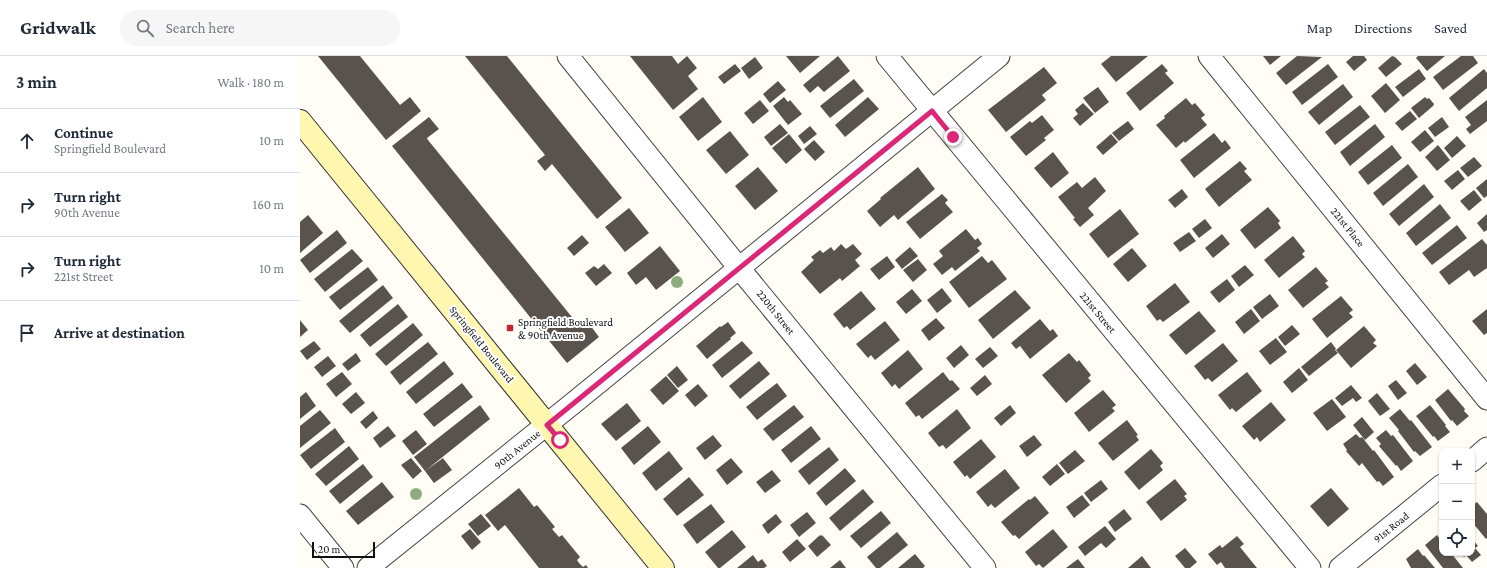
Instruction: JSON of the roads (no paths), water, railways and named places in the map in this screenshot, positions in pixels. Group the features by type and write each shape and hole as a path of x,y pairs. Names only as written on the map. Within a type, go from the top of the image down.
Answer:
{"main road":[{"name":"Springfield Boulevard","path":"300,121 663,568"}],"street":[{"name":"220th Street","path":"568,56 739,268 985,568"},
{"name":"221st Street","path":"887,56 1310,568"},
{"name":"90th Avenue","path":"368,568 547,425 999,56"},
{"name":"221st Place","path":"1209,56 1487,399"},
{"path":"1475,458 1487,448"},
{"name":"91st Road","path":"1340,568 1439,487"},
{"path":"300,515 343,568"}],"place":[{"name":"Springfield Boulevard & 90th Avenue","path":"510,328"}]}
